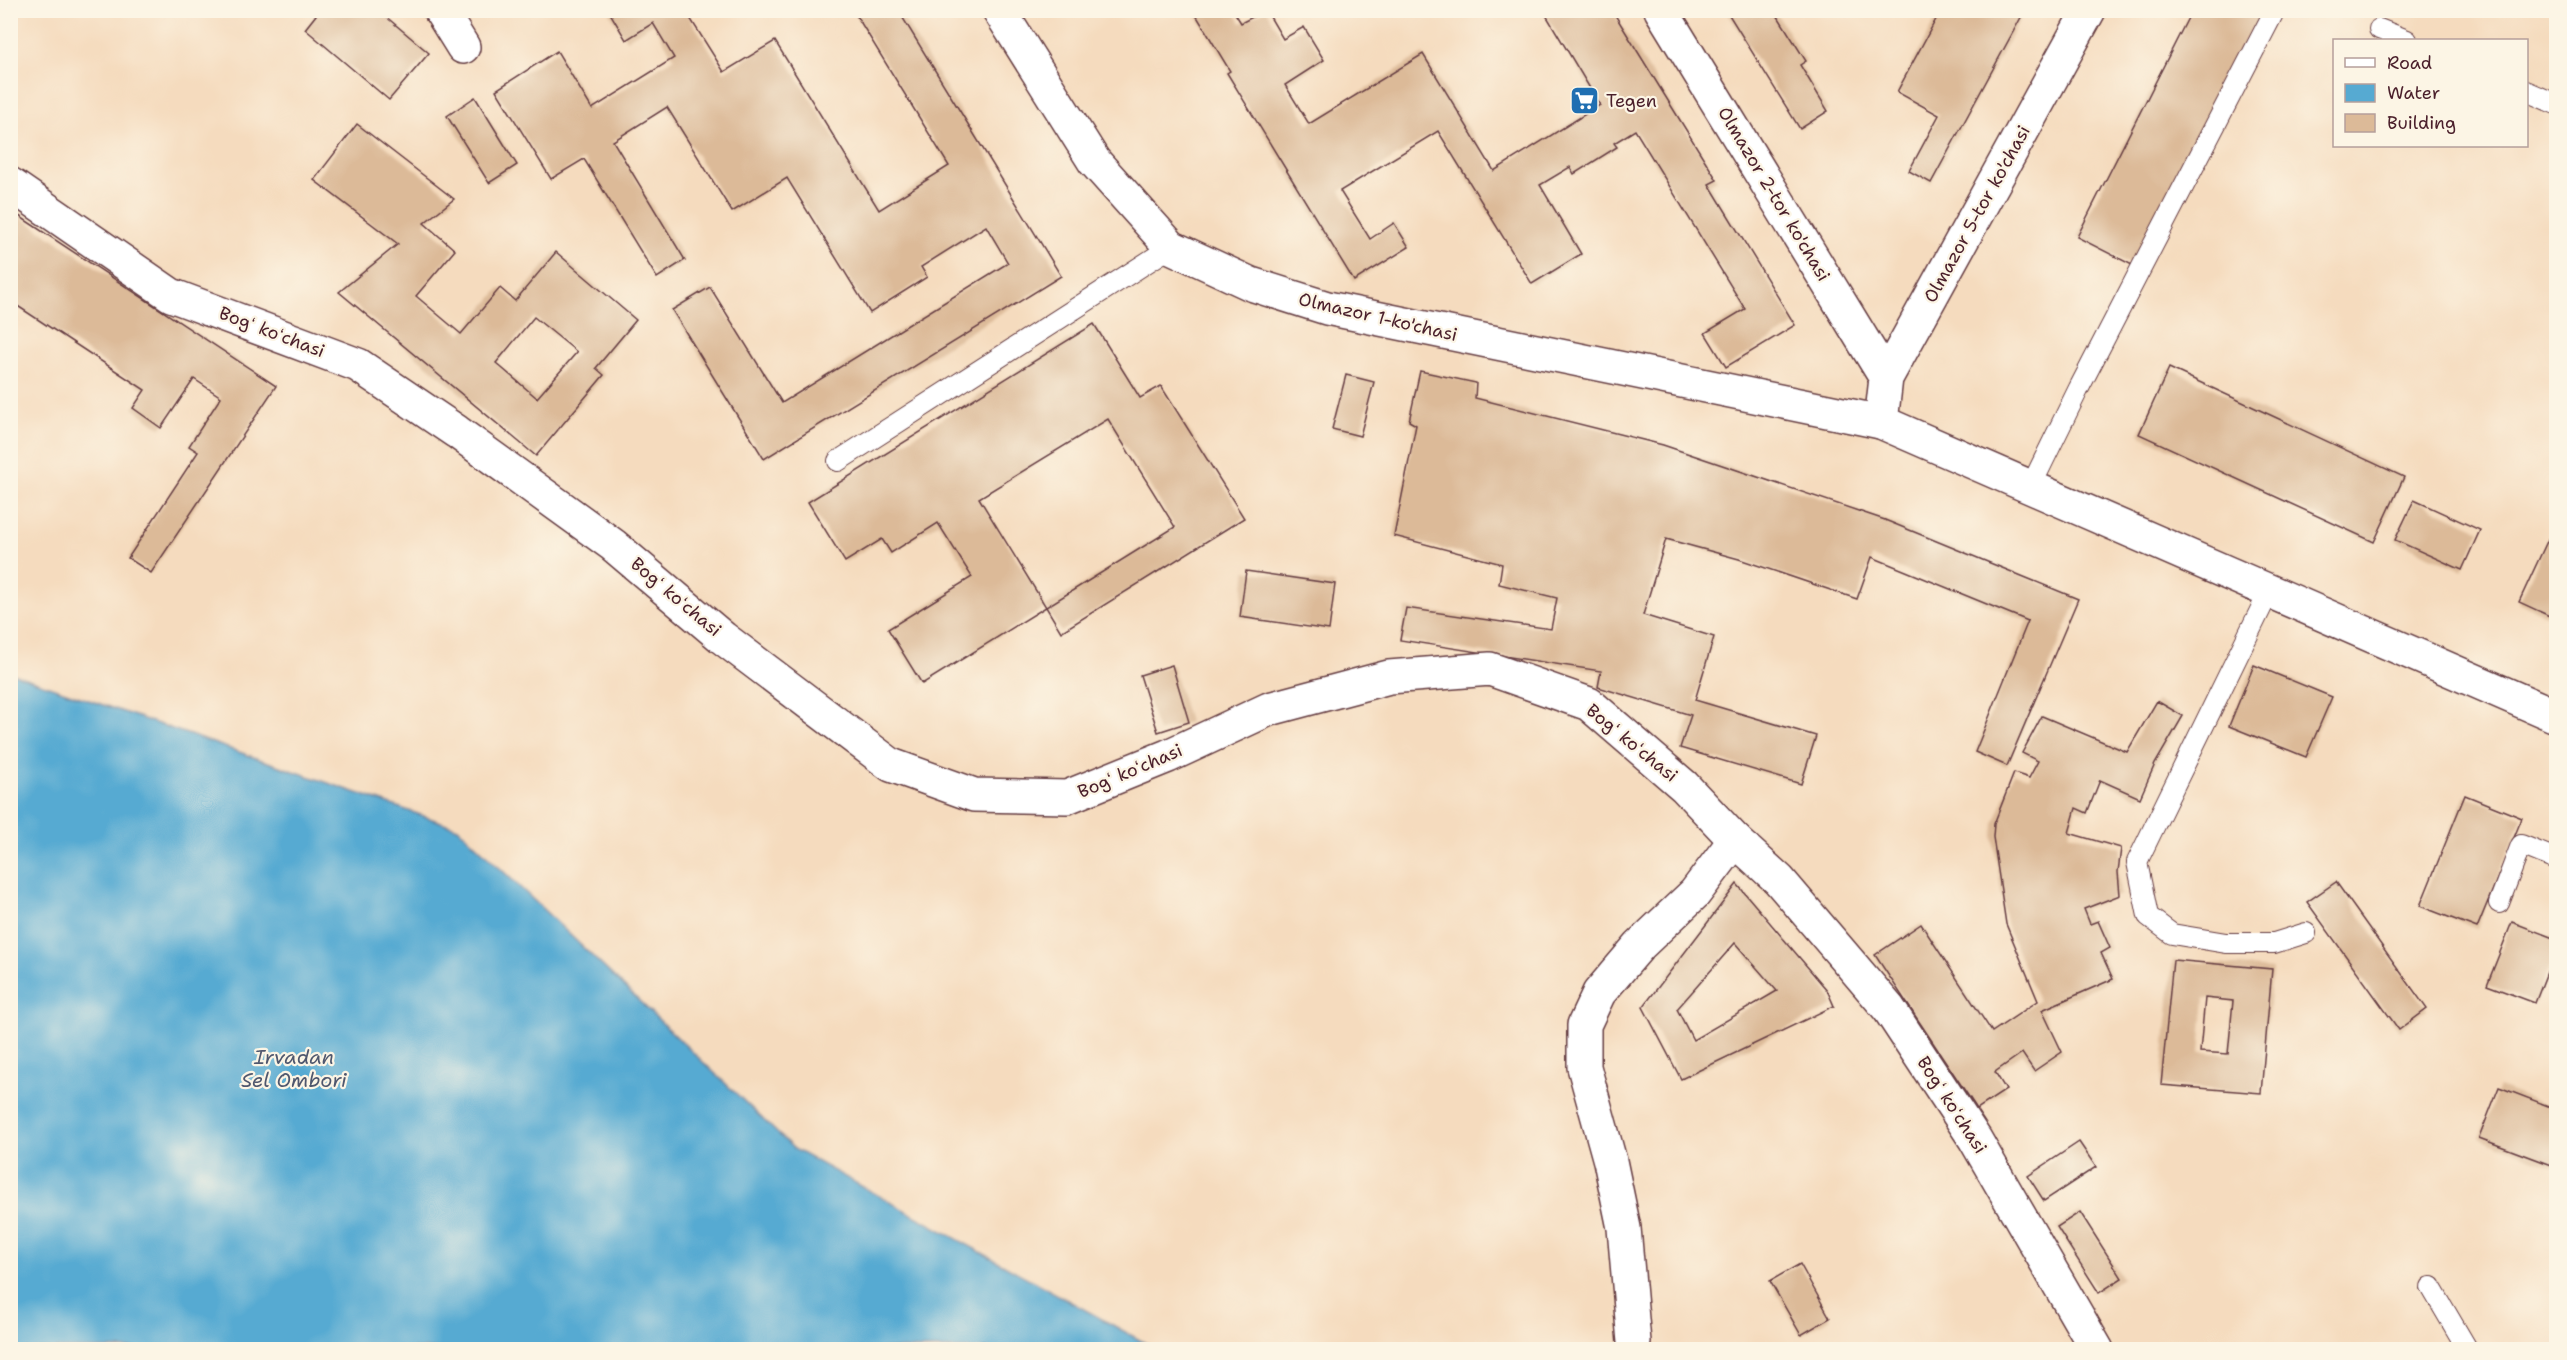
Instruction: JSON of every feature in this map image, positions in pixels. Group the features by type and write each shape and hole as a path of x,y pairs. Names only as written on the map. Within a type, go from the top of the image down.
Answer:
{"street":[{"path":"441,10 463,47"},
{"name":"Olmazor 1-ko'chasi","path":"999,10 1094,161 1171,247 1251,284 1327,308 1881,422 2556,716"},
{"name":"Olmazor 2-tor ko'chasi","path":"1661,10 1886,378"},
{"name":"Olmazor 5-tor ko'chasi","path":"1881,422 1886,378 2089,10"},
{"name":"Bogʻ koʻchasi","path":"10,184 171,295 358,365 458,432 613,545 723,638 891,765 974,795 1067,797 1168,756 1269,709 1389,677 1490,669 1589,704 1684,786 1735,840 1779,880 1889,1009 1975,1139 2097,1350"},
{"path":"1634,1342 1624,1228 1610,1161 1584,1067 1584,1025 1599,993 1647,938 1695,893 1735,840"}],"lane":[{"path":"2031,486 2079,388 2275,10"},
{"path":"2379,28 2406,39"},
{"path":"2528,92 2556,104"},
{"path":"838,461 1171,247"},
{"path":"2269,592 2137,862 2148,916 2172,934 2226,943 2274,943 2306,933"},
{"path":"2499,903 2521,845 2556,859"},
{"path":"2431,1287 2468,1350"}],"water":[{"name":"Irvadan Sel Ombori","path":"11,673 458,828 794,1149 1156,1349 11,1349"}],"building":[{"path":"310,10 378,10 429,53 389,100 305,29 316,15"},
{"path":"614,10 685,10 724,72 775,41 879,210 949,166 853,10 898,10 1061,276 764,459 672,310 710,287 782,403 1008,263 986,226 921,267 927,277 870,313 787,178 732,212 667,107 613,141 685,260 657,278 584,159 551,179 496,90 557,51 592,109 674,58 653,23 626,40 610,13"},
{"path":"1193,10 1233,10 1241,23 1266,10 1283,39 1304,27 1324,60 1285,85 1309,124 1423,54 1494,171 1600,105 1543,10 1612,10 1717,180 1709,184 1795,325 1726,367 1705,333 1745,309 1635,130 1614,143 1617,147 1574,174 1570,167 1540,185 1581,254 1532,284 1438,131 1340,191 1370,239 1394,223 1409,247 1354,281 1227,73 1230,71"},
{"path":"1726,10 1774,10 1806,61 1800,65 1828,111 1800,129"},
{"path":"1941,10 2025,10 1931,183 1909,171 1939,115 1897,92"},
{"path":"2192,10 2264,10 2134,266 2077,237"},
{"path":"475,97 517,165 489,183 447,116"},
{"path":"357,124 454,199 424,223 455,250 416,296 461,334 500,288 515,301 556,252 636,320 596,368 604,375 536,456 339,292 398,244 314,180","holes":["534,317 577,352 537,398 496,363"]},
{"path":"10,210 276,386 151,573 128,558 198,452 189,446 221,397 194,379 161,428 133,408 145,390 10,301"},
{"path":"1094,324 1140,398 1161,386 1244,518 1061,632 1046,607 922,684 888,629 972,577 938,523 891,553 882,539 845,562 808,502","holes":["1108,419 1175,527 1046,607 979,498"]},
{"path":"2169,368 2404,477 2374,542 2139,434"},
{"path":"1420,371 1476,383 1475,398 1663,445 1885,520 2078,599 2007,766 1975,752 2028,621 1872,557 1857,599 1739,559 1666,539 1643,615 1714,637 1695,700 1816,736 1801,784 1680,748 1691,715 1598,687 1601,671 1400,640 1406,608 1551,629 1557,598 1499,584 1502,564 1394,536 1416,425 1409,421"},
{"path":"1346,375 1374,382 1360,436 1332,429"},
{"path":"2414,500 2480,530 2462,570 2395,540"},
{"path":"2550,535 2556,538 2556,619 2519,602"},
{"path":"1246,571 1335,584 1329,630 1240,617"},
{"path":"1172,665 1189,722 1158,732 1140,675"},
{"path":"2254,665 2332,697 2306,757 2229,726"},
{"path":"2157,701 2183,716 2155,764 2140,798 2100,780 2087,813 2076,808 2069,833 2121,848 2118,872 2120,895 2084,909 2090,924 2098,921 2110,948 2101,953 2113,979 2042,1010 2062,1052 2034,1071 2022,1053 1995,1072 2006,1090 1977,1109 1875,955 1921,924 1992,1032 2038,1001 2006,924 1993,837 1994,824 2014,773 2029,778 2038,761 2022,753 2042,716 2127,752"},
{"path":"2465,795 2522,818 2477,928 2420,906"},
{"path":"2336,882 2427,1009 2399,1030 2307,902"},
{"path":"1737,884 1827,990 1834,1006 1681,1079 1643,1007","holes":["1735,943 1777,991 1693,1040 1677,1009"]},
{"path":"2512,922 2556,939 2556,949 2535,1003 2487,985"},
{"path":"2173,960 2272,969 2261,1093 2161,1085","holes":["2205,998 2233,1001 2228,1054 2200,1052"]},
{"path":"2499,1087 2556,1109 2556,1167 2479,1138"},
{"path":"2079,1142 2096,1167 2044,1201 2028,1176"},
{"path":"2080,1212 2122,1278 2099,1293 2057,1227"},
{"path":"1800,1264 1830,1318 1801,1335 1770,1281"}],"place":[{"name":"Tegen","path":"1585,101"}]}
